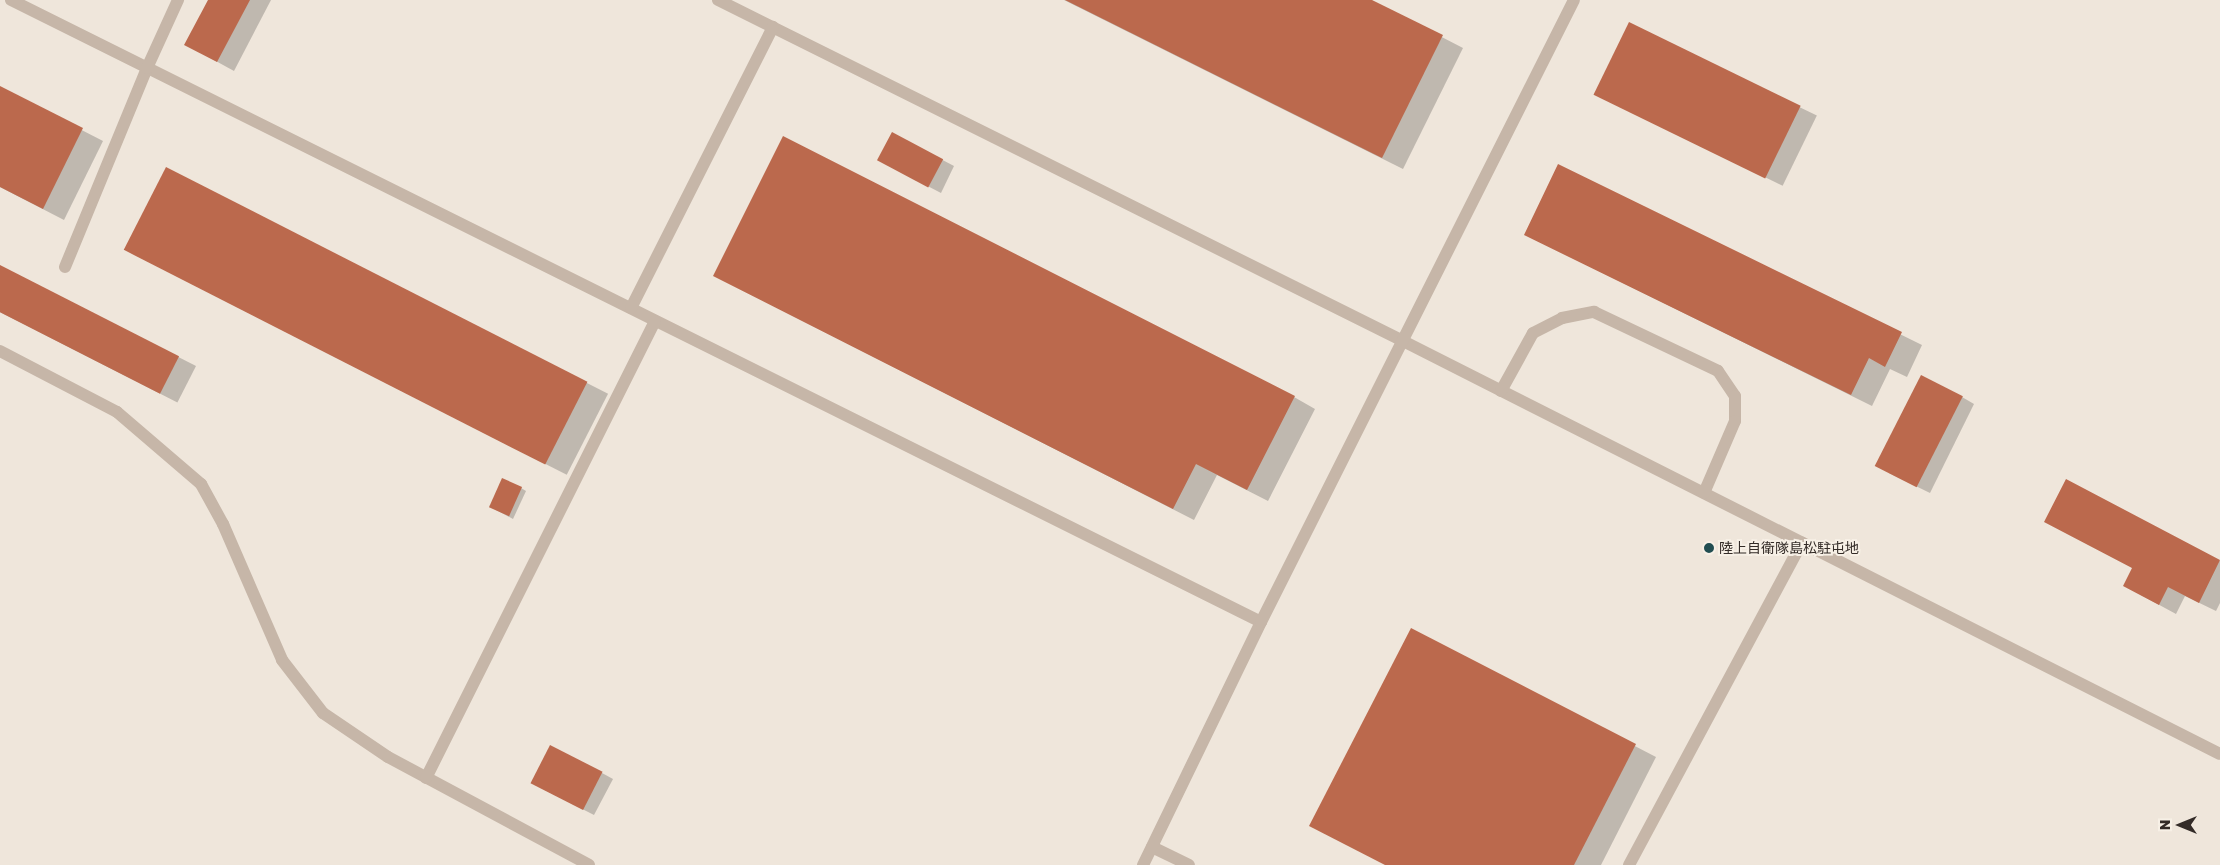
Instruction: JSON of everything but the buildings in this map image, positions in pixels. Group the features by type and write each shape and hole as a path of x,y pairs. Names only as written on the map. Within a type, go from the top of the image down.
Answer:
{"lane":[{"path":"11,0 1261,622"},
{"path":"65,267 147,68 178,0"},
{"path":"718,0 1403,341 2220,754"},
{"path":"1143,865 1261,622 1574,0"},
{"path":"631,308 773,27"},
{"path":"1501,391 1533,333 1562,318 1594,312 1718,371 1735,396 1735,420 1704,493"},
{"path":"426,778 655,321"},
{"path":"0,351 117,412 201,484 223,524 282,660 324,713 388,757 588,865"},
{"path":"1629,865 1802,543"},
{"path":"1152,847 1189,865"}],"place":[{"name":"陸上自衛隊島松駐屯地","path":"1709,548"}]}
